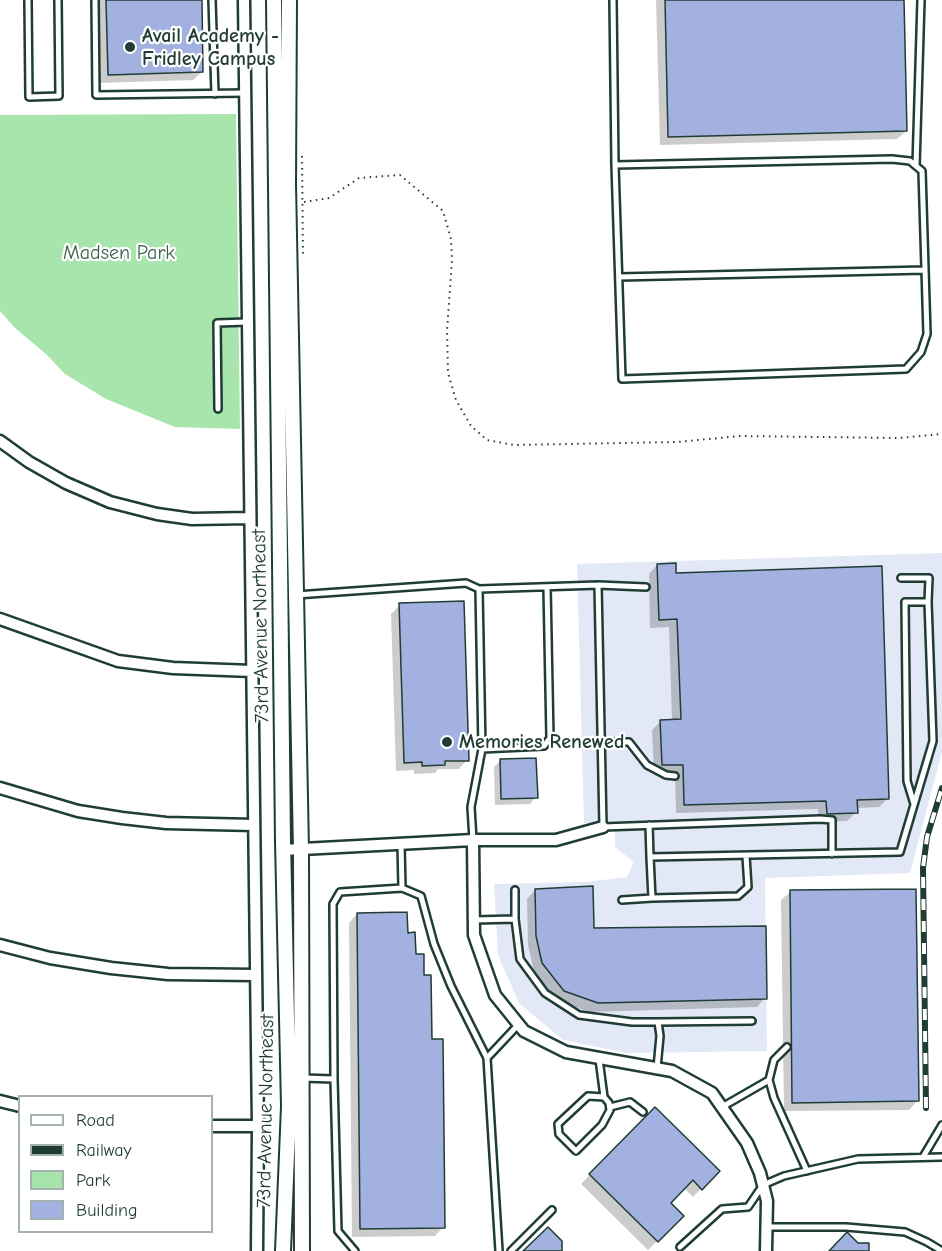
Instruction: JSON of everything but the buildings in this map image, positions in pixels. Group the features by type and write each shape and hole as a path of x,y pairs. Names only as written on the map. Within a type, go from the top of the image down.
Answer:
{"street":[{"name":"73rd Avenue Northeast","path":"244,0 258,1126 257,1251"},
{"name":"73rd Avenue Northeast","path":"274,0 283,850 302,1251"},
{"name":"73rd Avenue Northeast","path":"283,1251 290,1106 295,1078 301,850 288,203 289,0"},
{"path":"0,441 28,462 66,483 110,502 158,514 192,519 250,518"},
{"path":"0,619 118,661 173,668 252,671"},
{"path":"0,788 78,811 122,818 166,823 254,825"},
{"path":"283,850 473,840 556,840 603,827"},
{"path":"473,840 474,935 495,995 524,1031 566,1052 672,1071 712,1093 747,1143 760,1173 767,1201 766,1251"},
{"path":"0,945 50,958 111,968 168,974 255,975"},
{"path":"0,1101 18,1106"},
{"path":"213,1126 258,1126"}],"lane":[{"path":"28,0 30,97 59,96 58,0"},
{"path":"95,0 96,95 245,93"},
{"path":"212,0 215,94"},
{"path":"613,0 615,165 622,379 906,369 921,352 927,334 922,171 910,161 892,159 615,165"},
{"path":"916,166 921,0"},
{"path":"619,277 925,270"},
{"path":"218,409 217,323 247,322"},
{"path":"650,857 900,852 933,741 928,578 901,578"},
{"path":"296,595 466,583 479,589 597,585 646,587"},
{"path":"597,585 603,827 832,820 832,854"},
{"path":"482,749 543,746 550,738 547,587"},
{"path":"473,840 471,807 482,749 479,589"},
{"path":"914,804 907,782 905,602 928,602"},
{"path":"600,742 629,742 647,765 666,775 675,776"},
{"path":"649,825 652,898"},
{"path":"401,843 402,888"},
{"path":"622,900 738,896 748,887 746,856"},
{"path":"355,1251 338,1231 333,904 340,892 402,888 421,896 434,944 451,986 487,1058 499,1251"},
{"path":"515,890 515,919 520,959 545,993 579,1015 632,1022 752,1021"},
{"path":"474,920 515,919"},
{"path":"657,1069 660,1036 658,1022"},
{"path":"487,1058 519,1024"},
{"path":"787,1047 774,1060 769,1080 774,1098 807,1171"},
{"path":"599,1059 604,1097 610,1110 602,1125 576,1151 559,1134 558,1124 588,1096 604,1097"},
{"path":"295,1078 334,1078"},
{"path":"722,1107 769,1080"},
{"path":"610,1107 630,1102 643,1112"},
{"path":"923,1157 942,1125"},
{"path":"680,1246 722,1209 748,1207 763,1185 784,1176 858,1159 942,1156"},
{"path":"511,1251 552,1210"},
{"path":"766,1227 846,1227 904,1232 942,1251"}],"path":[{"path":"288,203 329,198 359,178 400,175 428,196 443,211 451,239 452,260 447,331 448,373 456,399 471,426 487,440 514,445 677,442 740,436 900,438 942,434"}],"shaded area":[{"path":"942,553 942,752 910,873 765,878 767,1051 627,1053 563,1040 519,1003 498,955 494,884 586,882 627,877 634,862 615,847 615,823 584,823 577,564"}],"green space":[{"name":"Madsen Park","path":"236,114 240,429 175,427 106,399 65,374 0,311 0,115"}],"railway":[{"path":"926,1108 923,868 927,837 942,788"}],"place":[{"name":"Avail Academy - Fridley Campus","path":"130,47"},
{"name":"Memories Renewed","path":"447,742"}]}
